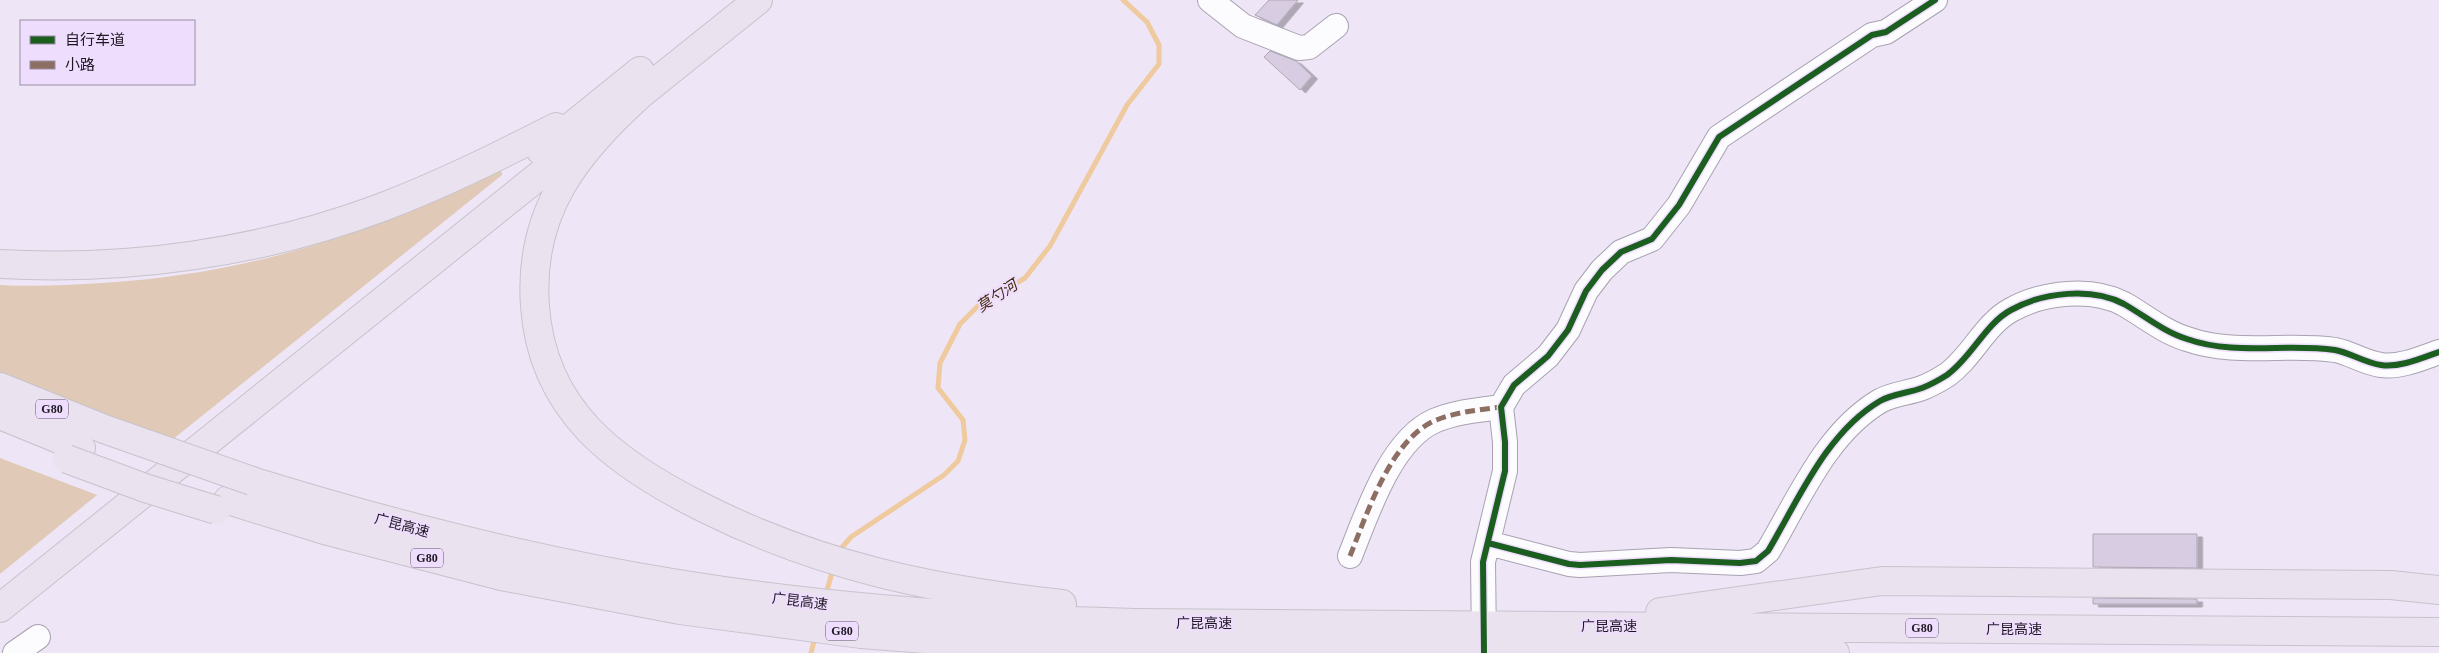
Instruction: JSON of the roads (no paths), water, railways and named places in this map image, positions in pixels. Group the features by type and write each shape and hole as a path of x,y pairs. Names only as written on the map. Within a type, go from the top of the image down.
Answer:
{"highway":[{"path":"0,608 636,86 729,0"},
{"path":"0,585 636,86 758,0"},
{"path":"0,264 76,265 179,257 255,244 330,225 426,189 512,149 636,86"},
{"path":"636,86 578,159 553,199 538,245 535,268 536,316 547,363 569,405 583,425 618,458 646,476 703,507 770,538 864,570 961,591 1055,624"},
{"name":"广昆高速","path":"0,387 104,429 252,481 418,529 506,550 632,589"},
{"name":"G80","path":"0,415 74,454"},
{"path":"0,432 74,454"},
{"name":"广昆高速","path":"74,454 145,488 324,530 501,576 632,589 756,596 864,608 1055,624 1836,653"},
{"path":"1569,643 1882,581 2391,585 2439,590"},
{"name":"广昆高速","path":"1055,624 1406,624 1569,643 2439,632"}],"street":[{"path":"1210,0 1243,26 1299,48 1309,47 1336,26"},
{"path":"1484,653 1482,575 1505,471 1505,442 1501,407 1514,385 1548,356 1568,330 1586,291 1602,270 1621,252 1652,238 1679,205 1719,137 1872,35 1886,32 1935,0"},
{"path":"1488,543 1569,564 1580,565 1671,560 1740,563 1756,561 1768,551 1824,456 1862,413 1882,400 1924,388 1947,374 1970,354 1995,322 2012,310 2044,298 2070,294 2099,296 2122,303 2157,325 2188,340 2246,350 2336,350 2382,365 2415,360 2439,352"},
{"path":"1350,556 1385,474 1409,439 1432,422 1454,414 1501,407"},
{"path":"15,653 38,637"}],"waterway":[{"name":"莫勺河","path":"837,553 851,537 944,475 958,461 965,440 963,420 938,388 940,363 960,324 978,306 1025,278 1050,246 1127,105 1159,64 1159,45 1147,22 1123,0"},
{"name":"莫勺河","path":"826,594 833,569"},
{"name":"莫勺河","path":"811,653 815,637"}]}
